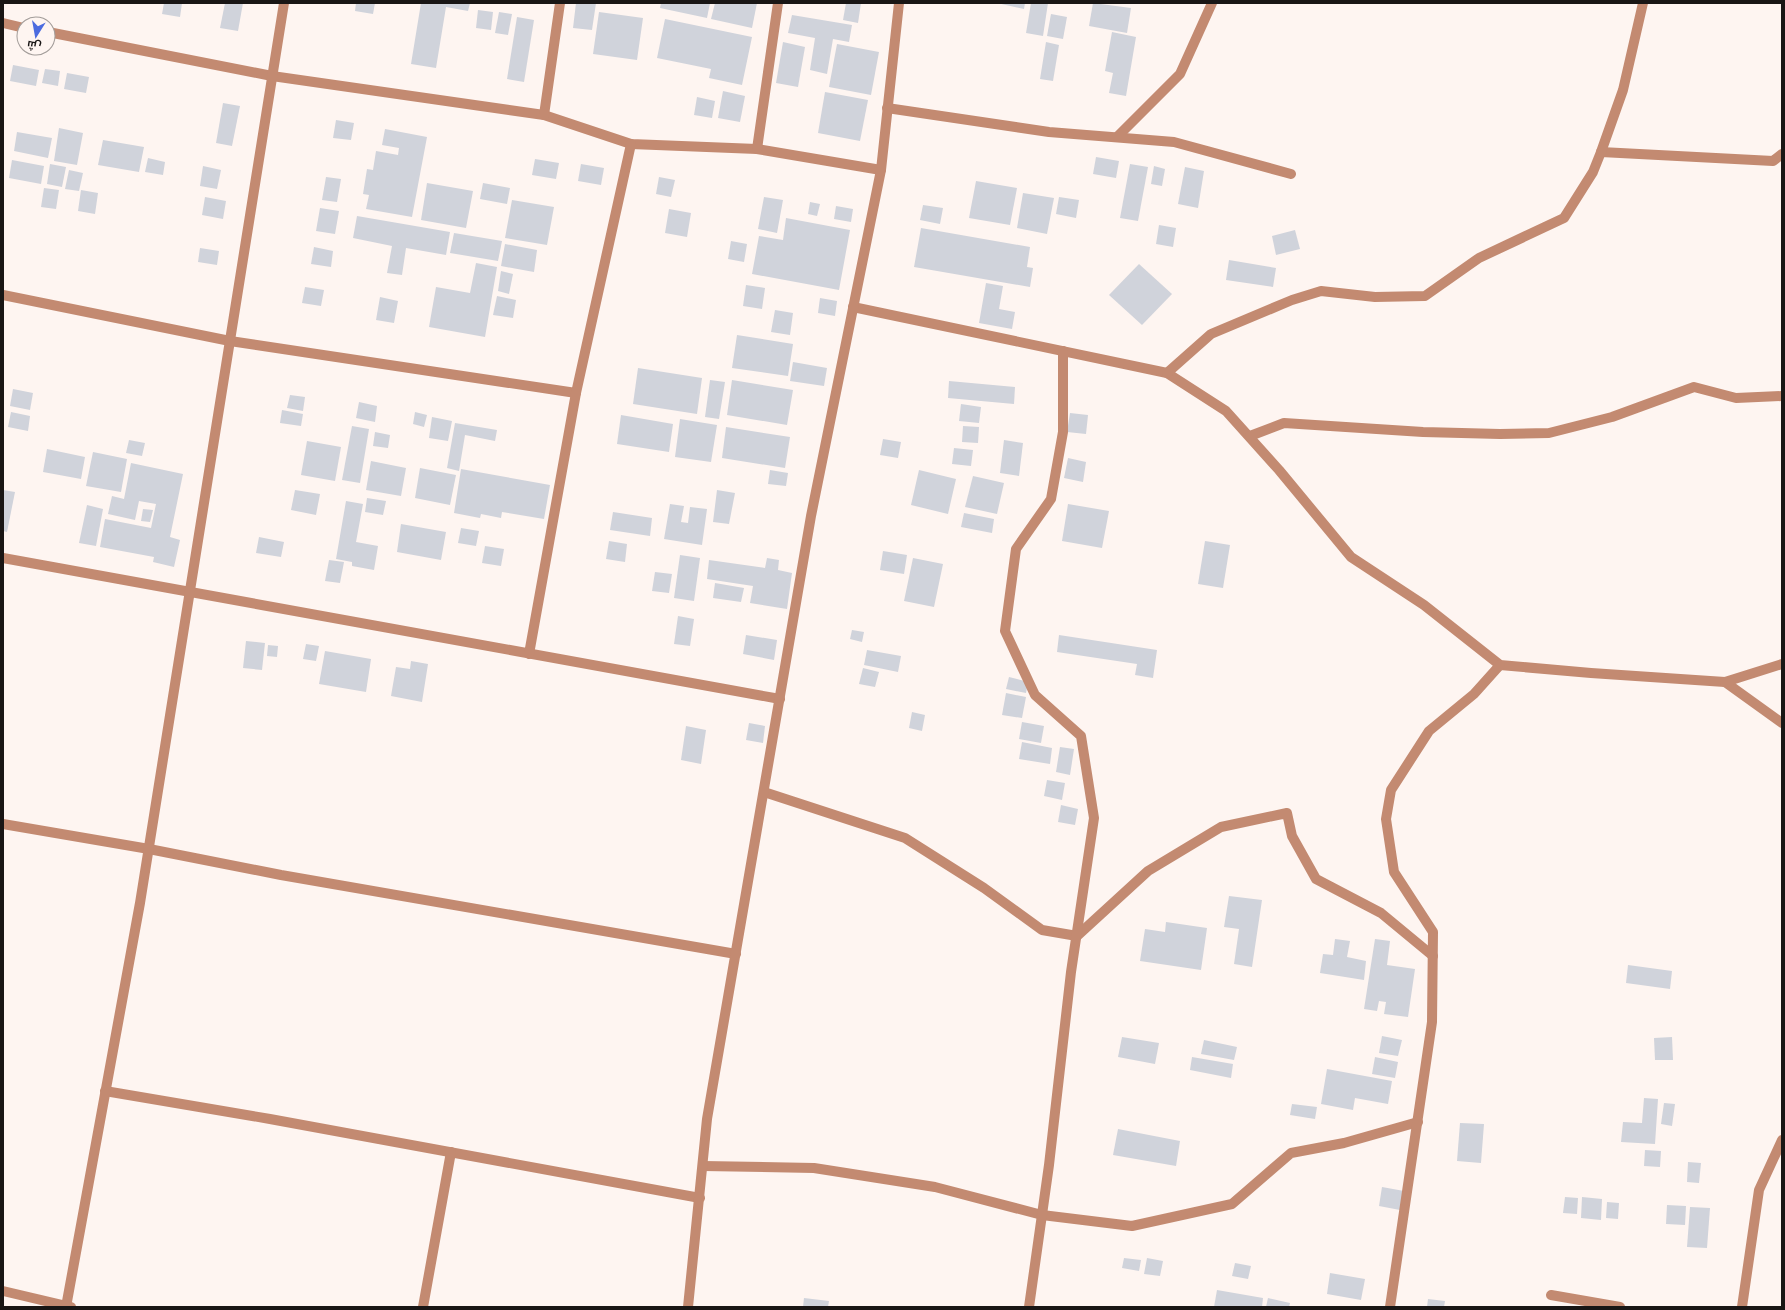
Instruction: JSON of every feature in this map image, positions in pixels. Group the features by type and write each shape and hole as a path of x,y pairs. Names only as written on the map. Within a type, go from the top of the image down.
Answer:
{"street":[{"path":"3,1291 68,1307 105,1091 149,850 284,3"},
{"path":"544,115 560,3"},
{"path":"757,149 778,3"},
{"path":"688,1307 707,1119 811,516 881,170 899,3"},
{"path":"1117,137 1180,74 1212,3"},
{"path":"1167,373 1211,334 1292,300 1321,291 1375,297 1425,296 1479,258 1564,218 1593,172 1601,152 1623,90 1643,3"},
{"path":"3,23 16,26"},
{"path":"56,34 272,76 544,115 631,144 757,149 881,170"},
{"path":"888,108 1048,132 1174,142 1291,174"},
{"path":"529,654 576,393 631,144"},
{"path":"1601,152 1773,161 1782,154"},
{"path":"3,295 230,342 576,393"},
{"path":"853,307 1167,373 1226,411 1250,436 1351,557 1424,605 1500,665 1725,682 1782,664"},
{"path":"1030,1307 1076,936 1094,818 1081,736 1035,695 1005,632 1016,549 1051,499 1063,432 1063,351"},
{"path":"1250,436 1284,424 1423,432 1500,434 1549,433 1612,417 1694,387 1736,398 1782,396"},
{"path":"3,558 780,699"},
{"path":"1390,1307 1432,1022 1433,932 1394,872 1386,818 1391,790 1429,731 1474,694 1500,665"},
{"path":"1725,682 1782,723"},
{"path":"764,792 905,838 984,888 1042,930 1076,936"},
{"path":"1076,936 1148,871 1221,827 1287,813 1292,836 1316,879 1380,913 1433,956"},
{"path":"3,824 281,875 736,954"},
{"path":"105,1091 451,1152 700,1198"},
{"path":"703,1166 814,1168 935,1187 1042,1215 1132,1226 1232,1204 1291,1153 1344,1143 1418,1122"},
{"path":"1742,1307 1759,1190 1782,1140"},
{"path":"423,1307 451,1152"},
{"path":"1551,1295 1620,1307"}],"building":[{"path":"164,3 182,3 180,17 162,14"},
{"path":"225,3 243,3 238,31 220,28"},
{"path":"356,3 375,3 373,14 355,11"},
{"path":"421,3 470,3 468,11 446,7 436,68 411,64"},
{"path":"576,3 596,3 592,30 573,28"},
{"path":"661,3 710,3 707,18 660,8"},
{"path":"715,3 757,3 752,28 711,19"},
{"path":"846,3 861,3 858,23 843,20"},
{"path":"997,3 1025,3 1024,9"},
{"path":"1031,3 1048,3 1043,36 1026,33"},
{"path":"1093,3 1131,8 1127,33 1089,26"},
{"path":"478,10 493,12 491,30 476,28"},
{"path":"499,12 512,14 508,35 495,33"},
{"path":"599,12 643,18 637,60 593,54"},
{"path":"1051,14 1067,17 1063,39 1047,36"},
{"path":"792,15 852,25 849,42 833,39 827,74 810,70 815,38 788,33"},
{"path":"517,17 534,20 524,82 507,79"},
{"path":"665,19 752,37 742,85 709,78 711,69 657,58"},
{"path":"1112,32 1136,37 1126,96 1109,93 1113,73 1105,71"},
{"path":"783,42 805,47 798,87 776,83"},
{"path":"1046,42 1059,45 1053,81 1040,79"},
{"path":"837,44 879,52 871,95 829,87"},
{"path":"13,65 39,70 36,86 10,81"},
{"path":"45,69 60,71 58,86 42,83"},
{"path":"67,73 89,77 86,93 64,89"},
{"path":"723,91 745,96 740,122 718,118"},
{"path":"825,92 868,100 860,141 818,133"},
{"path":"697,97 715,101 712,118 694,115"},
{"path":"223,103 240,106 232,146 216,143"},
{"path":"336,120 354,123 351,140 333,138"},
{"path":"59,128 83,133 77,165 54,161"},
{"path":"385,129 427,137 412,217 366,209 369,195 363,194 367,169 373,170 376,151 398,155 399,148 382,145"},
{"path":"17,132 52,138 48,158 14,151"},
{"path":"103,140 144,147 139,172 98,165"},
{"path":"1096,157 1119,161 1116,178 1093,174"},
{"path":"148,158 165,162 163,175 145,172"},
{"path":"535,159 559,163 556,179 532,175"},
{"path":"12,160 44,166 41,184 9,178"},
{"path":"50,164 66,167 62,187 47,184"},
{"path":"581,164 604,168 601,185 578,181"},
{"path":"1130,164 1148,167 1138,221 1120,218"},
{"path":"203,166 221,170 217,189 200,186"},
{"path":"1154,166 1165,169 1162,186 1151,184"},
{"path":"1185,167 1204,171 1198,208 1178,204"},
{"path":"69,170 83,173 79,191 65,189"},
{"path":"326,177 341,179 337,202 322,200"},
{"path":"659,177 675,180 671,197 656,194"},
{"path":"976,181 1017,188 1010,225 969,218"},
{"path":"427,183 473,191 466,228 421,220"},
{"path":"483,183 510,188 507,204 480,199"},
{"path":"44,188 59,190 56,209 41,207"},
{"path":"81,190 98,193 95,214 78,211"},
{"path":"1023,193 1054,198 1047,234 1017,228"},
{"path":"205,197 226,201 223,219 202,215"},
{"path":"764,197 783,200 777,233 758,229"},
{"path":"1059,197 1079,200 1076,218 1056,214"},
{"path":"512,200 554,207 547,245 505,238"},
{"path":"810,202 820,204 817,216 808,214"},
{"path":"923,205 943,208 940,224 920,220"},
{"path":"836,206 853,209 851,222 834,219"},
{"path":"320,208 339,211 335,234 316,231"},
{"path":"669,209 691,213 687,237 665,233"},
{"path":"357,216 450,232 446,255 406,248 402,275 387,273 392,246 353,238"},
{"path":"786,218 850,230 839,290 752,274 759,236 783,240"},
{"path":"1159,225 1176,228 1173,247 1156,244"},
{"path":"921,228 1030,247 1027,267 1033,268 1030,287 914,267"},
{"path":"1295,230 1300,249 1276,255 1272,236"},
{"path":"454,233 502,241 498,261 450,253"},
{"path":"731,241 747,244 744,262 728,259"},
{"path":"505,244 537,250 534,272 501,266"},
{"path":"314,247 333,251 331,267 311,264"},
{"path":"200,248 219,251 217,265 198,262"},
{"path":"1229,260 1276,268 1273,287 1226,280"},
{"path":"476,263 497,267 485,337 429,327 436,287 470,293"},
{"path":"1139,264 1172,294 1142,325 1109,295"},
{"path":"501,271 513,274 509,294 498,291"},
{"path":"986,283 1003,286 999,309 1015,312 1012,329 979,323"},
{"path":"746,285 765,288 762,309 743,306"},
{"path":"305,287 324,290 321,306 302,303"},
{"path":"497,296 516,300 513,318 493,315"},
{"path":"380,297 398,301 394,323 376,320"},
{"path":"820,298 837,301 835,316 818,313"},
{"path":"775,310 793,313 790,335 771,332"},
{"path":"737,335 793,344 788,376 732,368"},
{"path":"793,362 827,368 824,386 790,381"},
{"path":"638,368 702,378 697,414 633,404"},
{"path":"710,380 725,382 719,419 705,417"},
{"path":"732,380 793,390 787,425 727,415"},
{"path":"949,381 1015,387 1014,404 948,398"},
{"path":"13,389 33,393 30,410 10,406"},
{"path":"290,395 305,397 303,411 287,408"},
{"path":"359,402 377,406 375,422 356,418"},
{"path":"961,404 981,407 979,423 959,421"},
{"path":"282,410 303,414 301,426 280,423"},
{"path":"11,412 30,416 28,431 8,427"},
{"path":"415,412 427,415 424,427 413,424"},
{"path":"1070,413 1088,415 1086,434 1067,432"},
{"path":"621,415 673,424 669,452 617,444"},
{"path":"432,417 452,421 448,441 429,438"},
{"path":"680,419 717,425 711,462 675,457"},
{"path":"455,423 497,430 495,441 465,435 459,471 447,468"},
{"path":"352,426 369,429 360,483 342,480"},
{"path":"963,426 979,427 978,443 962,442"},
{"path":"726,427 790,437 785,468 722,458"},
{"path":"375,432 390,435 388,448 373,446"},
{"path":"883,439 901,442 898,458 880,455"},
{"path":"129,440 145,443 142,456 126,453"},
{"path":"1004,440 1023,443 1019,476 1000,473"},
{"path":"307,441 341,447 335,481 301,475"},
{"path":"954,448 973,450 971,466 952,464"},
{"path":"47,449 85,457 81,479 43,472"},
{"path":"93,452 127,459 121,492 86,486"},
{"path":"1068,458 1086,462 1083,482 1064,478"},
{"path":"371,461 406,468 401,496 366,490"},
{"path":"131,463 183,474 170,537 180,540 174,567 153,562 154,557 100,547 105,519 151,528 156,504 139,501 135,520 108,514 112,496 124,499"},
{"path":"420,468 456,475 450,505 415,498"},
{"path":"461,469 550,485 544,519 502,512 501,518 481,514 480,518 454,513"},
{"path":"770,470 788,473 786,486 768,484"},
{"path":"919,470 956,479 948,514 911,505"},
{"path":"973,476 1004,483 997,514 965,507"},
{"path":"3,490 15,492 7,532 3,531"},
{"path":"295,490 320,494 316,515 291,510"},
{"path":"717,490 735,493 729,524 713,522"},
{"path":"367,498 386,501 383,515 365,512"},
{"path":"346,501 363,504 356,542 378,546 374,570 352,566 352,562 336,559"},
{"path":"670,504 684,506 681,522 688,523 690,507 707,509 702,545 664,539"},
{"path":"1068,504 1109,511 1102,548 1062,541"},
{"path":"87,505 103,509 96,546 79,543"},
{"path":"143,509 153,510 150,522 141,521"},
{"path":"613,512 652,518 650,536 610,530"},
{"path":"964,513 994,519 992,533 961,527"},
{"path":"401,524 446,532 441,560 397,552"},
{"path":"461,528 479,531 476,546 458,543"},
{"path":"259,537 284,542 281,557 256,553"},
{"path":"609,541 627,544 625,562 606,559"},
{"path":"1205,541 1230,545 1223,588 1198,584"},
{"path":"485,546 504,549 501,566 482,563"},
{"path":"883,551 907,555 904,574 880,570"},
{"path":"680,555 700,558 694,601 674,598"},
{"path":"767,558 779,560 778,570 792,573 787,609 750,603 753,586 707,579 709,560 765,568"},
{"path":"913,558 943,564 934,607 904,601"},
{"path":"329,560 344,562 340,583 325,581"},
{"path":"655,572 672,574 669,593 652,591"},
{"path":"715,583 744,588 741,602 713,598"},
{"path":"678,616 694,619 690,646 674,644"},
{"path":"852,630 864,632 862,642 850,639"},
{"path":"746,635 777,640 774,660 743,654"},
{"path":"1059,635 1157,650 1153,678 1135,675 1137,664 1057,652"},
{"path":"246,641 265,643 262,670 243,668"},
{"path":"306,644 319,646 316,661 303,659"},
{"path":"268,645 278,646 277,657 267,656"},
{"path":"867,650 901,656 898,672 864,665"},
{"path":"325,651 371,659 366,692 319,684"},
{"path":"411,661 428,664 422,702 391,696 396,667 410,669"},
{"path":"863,668 879,672 875,687 859,684"},
{"path":"1009,677 1028,682 1026,693 1006,689"},
{"path":"1006,693 1026,697 1022,718 1002,715"},
{"path":"912,712 925,715 922,731 909,728"},
{"path":"1022,722 1044,726 1041,743 1019,739"},
{"path":"749,723 765,726 763,743 746,740"},
{"path":"686,726 706,730 701,764 681,760"},
{"path":"1022,742 1052,748 1050,764 1019,759"},
{"path":"1060,747 1074,749 1070,775 1056,772"},
{"path":"1047,780 1065,783 1062,800 1044,796"},
{"path":"1061,805 1078,809 1075,825 1058,822"},
{"path":"1229,896 1262,900 1252,967 1234,964 1239,929 1224,927"},
{"path":"1166,922 1207,928 1201,970 1140,961 1145,929 1165,932"},
{"path":"1335,939 1350,941 1347,957 1366,961 1364,980 1320,973 1323,954 1333,955"},
{"path":"1375,939 1390,941 1387,965 1415,969 1408,1017 1384,1014 1386,1002 1379,1001 1377,1011 1364,1009"},
{"path":"1628,965 1672,971 1670,989 1626,983"},
{"path":"1382,1036 1402,1040 1398,1056 1379,1053"},
{"path":"1122,1037 1159,1043 1155,1064 1118,1057"},
{"path":"1672,1037 1673,1060 1655,1060 1654,1038"},
{"path":"1204,1040 1237,1047 1234,1060 1201,1054"},
{"path":"1192,1057 1233,1064 1231,1078 1190,1070"},
{"path":"1375,1057 1398,1062 1395,1078 1372,1074"},
{"path":"1327,1069 1392,1081 1388,1104 1355,1098 1353,1110 1321,1104"},
{"path":"1644,1098 1658,1099 1655,1144 1621,1142 1623,1122 1642,1123"},
{"path":"1664,1103 1675,1104 1672,1126 1661,1124"},
{"path":"1292,1104 1317,1107 1315,1119 1290,1115"},
{"path":"1460,1123 1484,1124 1481,1163 1457,1161"},
{"path":"1118,1129 1180,1141 1176,1166 1113,1155"},
{"path":"1645,1150 1661,1151 1660,1167 1644,1166"},
{"path":"1688,1162 1701,1163 1699,1183 1687,1182"},
{"path":"1382,1187 1404,1191 1400,1210 1379,1206"},
{"path":"1565,1197 1578,1198 1577,1214 1563,1213"},
{"path":"1582,1197 1602,1199 1601,1220 1581,1218"},
{"path":"1607,1202 1619,1203 1618,1219 1606,1218"},
{"path":"1667,1205 1686,1206 1685,1225 1666,1224"},
{"path":"1690,1207 1710,1208 1707,1248 1687,1247"},
{"path":"1124,1258 1141,1260 1139,1271 1122,1268"},
{"path":"1147,1258 1163,1261 1160,1276 1144,1274"},
{"path":"1235,1263 1251,1266 1248,1279 1232,1276"},
{"path":"1330,1273 1365,1279 1361,1300 1327,1294"},
{"path":"1217,1290 1263,1298 1262,1307 1214,1307"},
{"path":"804,1298 829,1301 828,1307 803,1307"},
{"path":"1268,1298 1290,1303 1289,1307 1266,1307"},
{"path":"1428,1299 1445,1301 1444,1307 1427,1307"}]}
